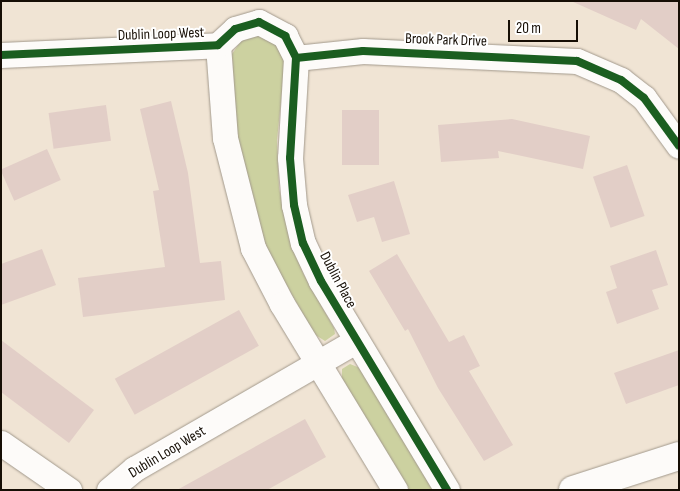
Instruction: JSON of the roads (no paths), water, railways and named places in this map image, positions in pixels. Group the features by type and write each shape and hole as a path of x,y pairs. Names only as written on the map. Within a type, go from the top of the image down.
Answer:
{"main road":[{"path":"573,490 679,456"}],"street":[{"name":"Dublin Loop West","path":"1,55 218,46 235,29 259,22 285,36 296,58"},
{"path":"218,46 225,138 244,221 266,274 317,364 395,490"},
{"name":"Brook Park Drive","path":"296,58 363,51 577,61 621,80 644,98 679,146"},
{"name":"Dublin Place","path":"296,58 290,158 296,215 311,261 356,341 447,490"},
{"name":"Dublin Loop West","path":"109,490 134,468 356,341"},
{"path":"1,443 69,490"}]}
